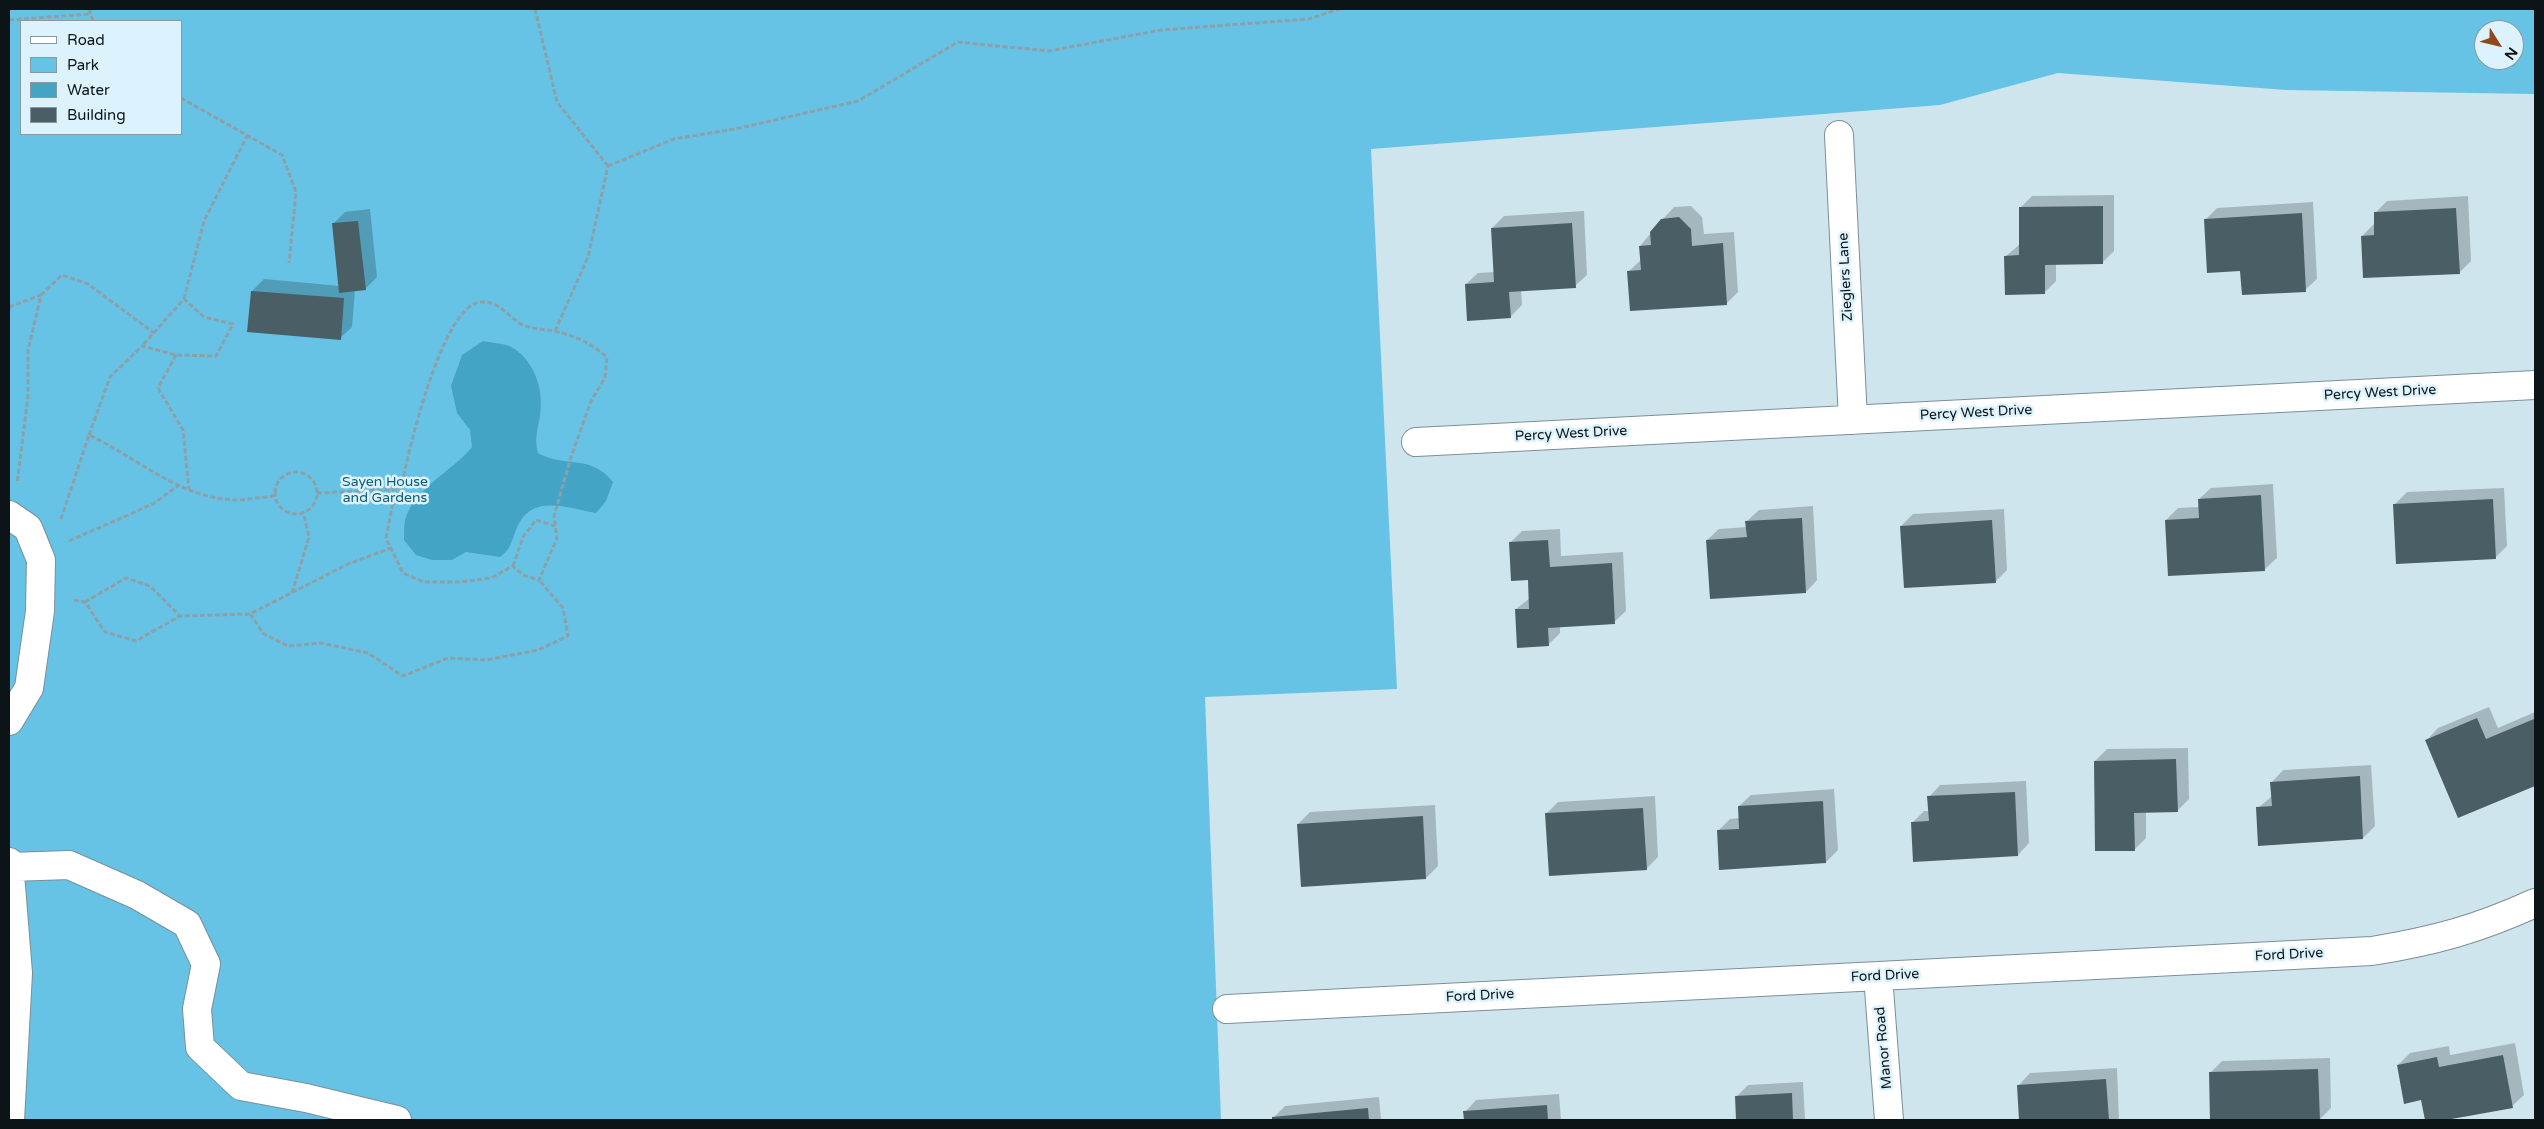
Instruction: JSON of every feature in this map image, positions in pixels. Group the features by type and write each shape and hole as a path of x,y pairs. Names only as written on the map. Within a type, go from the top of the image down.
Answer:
{"street":[{"name":"Zieglers Lane","path":"1839,135 1853,420"},
{"name":"Percy West Drive","path":"1416,442 2535,385"},
{"path":"9,721 29,688 46,552 12,504"},
{"path":"10,1120 18,973 9,864 69,865 137,895 187,924 206,964 197,1009 200,1047 241,1086 306,1098 397,1120"},
{"name":"Ford Drive","path":"1227,1008 2372,951 2428,942 2490,924 2535,903"},
{"name":"Manor Road","path":"1878,976 1889,1120"}],"path":[{"path":"535,9 557,102 608,166"},
{"path":"608,166 674,139 740,128 858,102 958,42 1049,51 1161,30 1309,19 1340,9"},
{"path":"9,20 89,14"},
{"path":"182,99 248,134 282,155 296,192 289,263"},
{"path":"46,552 59,526 110,377 142,346 184,299 204,221 248,134"},
{"path":"555,332 588,257 608,166"},
{"path":"9,307 40,296 62,275 88,284 154,332"},
{"path":"12,504 27,406 28,350 40,296"},
{"path":"142,346 176,355 216,356 233,324 204,317 184,299"},
{"path":"539,580 558,538 556,526 554,516 590,401 605,378 607,357 585,340 523,325 502,307 480,302 466,308 442,347 410,441 401,489 392,507 386,538 403,572 424,582 461,582 491,578 513,566 523,537 536,520 556,526"},
{"path":"176,355 158,388 183,430 189,490"},
{"path":"89,435 116,448 151,471 189,490 233,500 276,496"},
{"path":"295,472 308,476 313,480 317,493 312,506 303,512 287,512 278,502 276,496 278,482 288,474 295,472"},
{"path":"46,552 153,504 179,485"},
{"path":"317,493 401,489"},
{"path":"291,594 309,536 303,512"},
{"path":"85,602 105,632 136,641 180,616 250,614 348,564 391,548"},
{"path":"250,614 264,634 288,646 320,643 368,653 403,676 448,658 486,660 538,650 568,636 563,608 539,580 523,575 513,566"},
{"path":"41,599 60,598 85,602 126,578 150,586 180,616"}],"green space":[{"name":"Sayen House and Gardens","path":"9,9 2535,9 2534,94 2286,90 2058,73 1940,105 1371,149 1397,689 1205,697 1221,1120 9,1120"}],"water":[{"path":"483,341 513,348 527,361 536,377 541,396 536,438 538,453 549,458 595,467 613,482 606,501 596,513 562,506 541,507 531,510 523,517 509,547 500,557 466,552 452,560 432,560 416,555 404,540 405,520 417,498 425,489 472,447 470,430 457,413 451,386 462,355"}],"building":[{"path":"2103,206 2103,264 2045,265 2045,294 2005,295 2004,256 2019,255 2019,207"},
{"path":"2456,208 2460,274 2363,278 2361,236 2374,235 2374,212"},
{"path":"2302,213 2306,292 2242,295 2240,271 2207,273 2204,219"},
{"path":"1679,217 1691,229 1692,246 1723,243 1727,305 1630,311 1627,271 1641,270 1639,246 1651,245 1650,232 1661,219"},
{"path":"358,221 366,290 339,293 332,223"},
{"path":"1572,223 1576,288 1509,292 1511,318 1467,321 1465,284 1494,282 1491,228"},
{"path":"251,291 344,298 341,340 247,332"},
{"path":"2261,495 2265,571 2168,576 2165,520 2199,518 2198,499"},
{"path":"2493,499 2496,559 2396,564 2393,504"},
{"path":"1802,518 1806,593 1710,599 1706,540 1747,537 1745,521"},
{"path":"1992,520 1996,583 1904,588 1900,526"},
{"path":"1548,540 1550,567 1612,563 1615,624 1548,628 1549,646 1517,648 1515,609 1529,609 1528,580 1511,581 1509,542"},
{"path":"2477,718 2486,739 2534,719 2535,786 2458,818 2425,740"},
{"path":"2176,759 2178,812 2134,813 2135,851 2095,851 2094,761"},
{"path":"2360,776 2363,839 2258,846 2256,807 2272,806 2270,782"},
{"path":"2015,792 2018,856 1913,862 1911,822 1929,821 1927,796"},
{"path":"1823,801 1826,863 1719,870 1717,830 1739,829 1738,806"},
{"path":"1643,808 1647,870 1549,876 1545,813"},
{"path":"1423,816 1426,879 1301,887 1297,824"},
{"path":"2503,1055 2513,1108 2446,1120 2425,1120 2421,1100 2404,1104 2397,1065 2437,1057 2439,1067"},
{"path":"2318,1069 2320,1120 2210,1120 2209,1072"},
{"path":"2106,1079 2109,1120 2019,1120 2017,1085"},
{"path":"1792,1093 1793,1120 1736,1120 1735,1096"},
{"path":"1547,1105 1548,1120 1464,1120 1463,1111"},
{"path":"1368,1108 1369,1120 1272,1120 1272,1117"}]}
